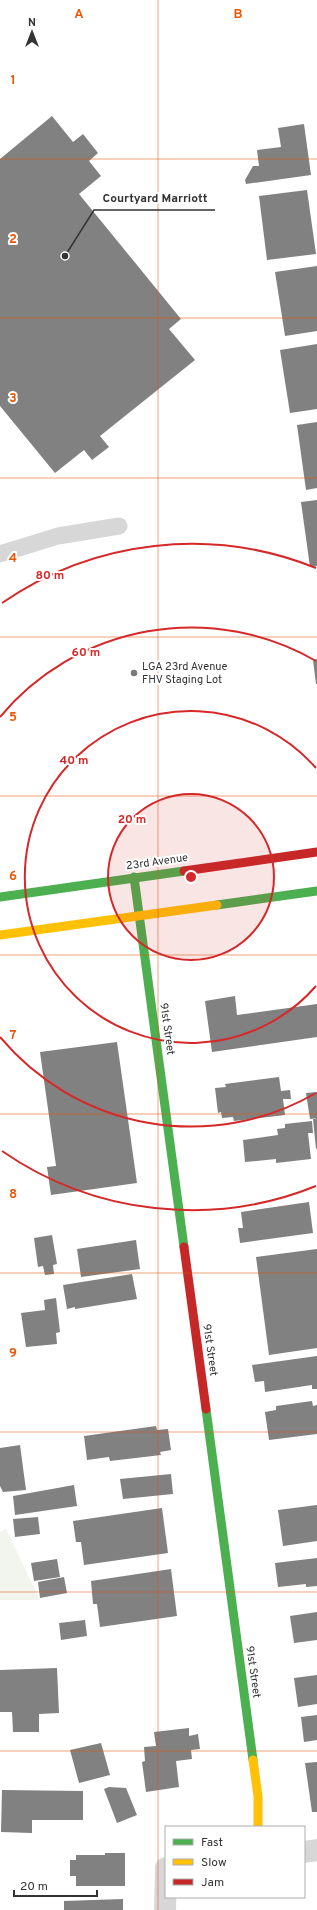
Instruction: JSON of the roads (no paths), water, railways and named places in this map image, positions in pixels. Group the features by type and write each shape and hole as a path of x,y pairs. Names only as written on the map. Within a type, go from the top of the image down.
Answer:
{"street":[{"name":"23rd Avenue","path":"0,897 317,852"},
{"name":"91st Street","path":"134,877 258,1796 258,1826"},
{"path":"0,935 317,891"},
{"path":"305,1852 317,1850"},
{"path":"166,1898 166,1910"}],"lane":[{"path":"0,554 58,536 119,526"}],"place":[{"name":"Courtyard Marriott","path":"65,256"},
{"name":"LGA 23rd Avenue FHV Staging Lot","path":"134,673"}]}
